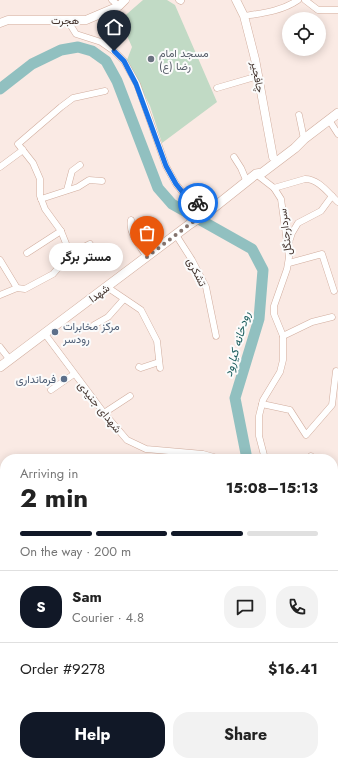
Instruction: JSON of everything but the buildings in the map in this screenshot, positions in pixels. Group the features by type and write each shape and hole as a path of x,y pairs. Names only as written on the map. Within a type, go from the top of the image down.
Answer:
{"main road":[{"name":"شهدا","path":"256,174 262,173 338,113"},
{"name":"شهدا","path":"0,368 247,182 256,174 259,167 291,143 304,139"}],"street":[{"path":"112,0 122,3"},
{"name":"چافجیر","path":"236,0 244,16 258,76 273,157"},
{"path":"244,16 290,6 298,0"},
{"path":"305,0 318,10 338,10"},
{"name":"هجرت","path":"0,24 8,20 86,20 122,3"},
{"path":"71,20 76,34 100,42 114,51 124,61 136,84 166,166 176,184 184,194 212,209"},
{"path":"217,88 258,76"},
{"path":"0,295 17,288 25,289 53,274 66,259 68,246 61,231 45,209 40,196 40,179 33,163 18,144 73,98 105,91"},
{"path":"299,115 304,139"},
{"path":"329,120 338,134"},
{"path":"0,167 23,150"},
{"path":"234,157 247,182"},
{"path":"67,190 72,171 80,165"},
{"name":"سردارجنگل","path":"256,174 274,188 281,199 288,243 289,263 274,306 274,314 283,336 283,360 280,372 263,400 259,416 259,436 263,454"},
{"path":"274,188 305,179 310,179 317,181 338,202"},
{"path":"41,199 78,187 89,180 102,181"},
{"path":"288,243 298,223 321,211 332,196"},
{"path":"131,220 130,226 136,241 147,257"},
{"path":"27,253 61,231"},
{"name":"تشکری","path":"176,235 192,260 206,287 216,336"},
{"path":"66,256 90,244"},
{"path":"289,263 322,254 334,290"},
{"path":"0,260 17,288"},
{"path":"107,287 141,310 157,341 159,365 139,367"},
{"path":"94,325 108,316 124,299"},
{"path":"283,336 312,322 332,317"},
{"name":"شهدای جنیدی","path":"46,334 74,374 127,440 146,448 203,454"},
{"path":"0,347 10,360"},
{"path":"262,404 290,410 306,435 332,405 336,371"},
{"path":"51,390 74,374"},
{"path":"104,413 130,396"}],"green space":[{"path":"143,0 167,0 175,5 217,102 162,143 150,106 127,60 132,47 120,20"}],"waterway":[{"name":"رودخانه کیارود","path":"0,89 32,64 61,50 78,47 92,51 106,61 117,81 158,188 172,204 252,249 263,270 259,319 235,398 246,454"}],"way so far":[{"path":"147,257 212,209 198,203"}],"place":[{"name":"مسجد امام رضا (ع)","path":"151,59"},
{"name":"مستر برگر","path":"147,257"},
{"name":"مرکز مخابرات رودسر","path":"55,332"},
{"name":"فرماندارى","path":"64,379"}],"route":[{"path":"114,51 124,61 136,84 166,166 176,184 184,194 198,203"}]}
